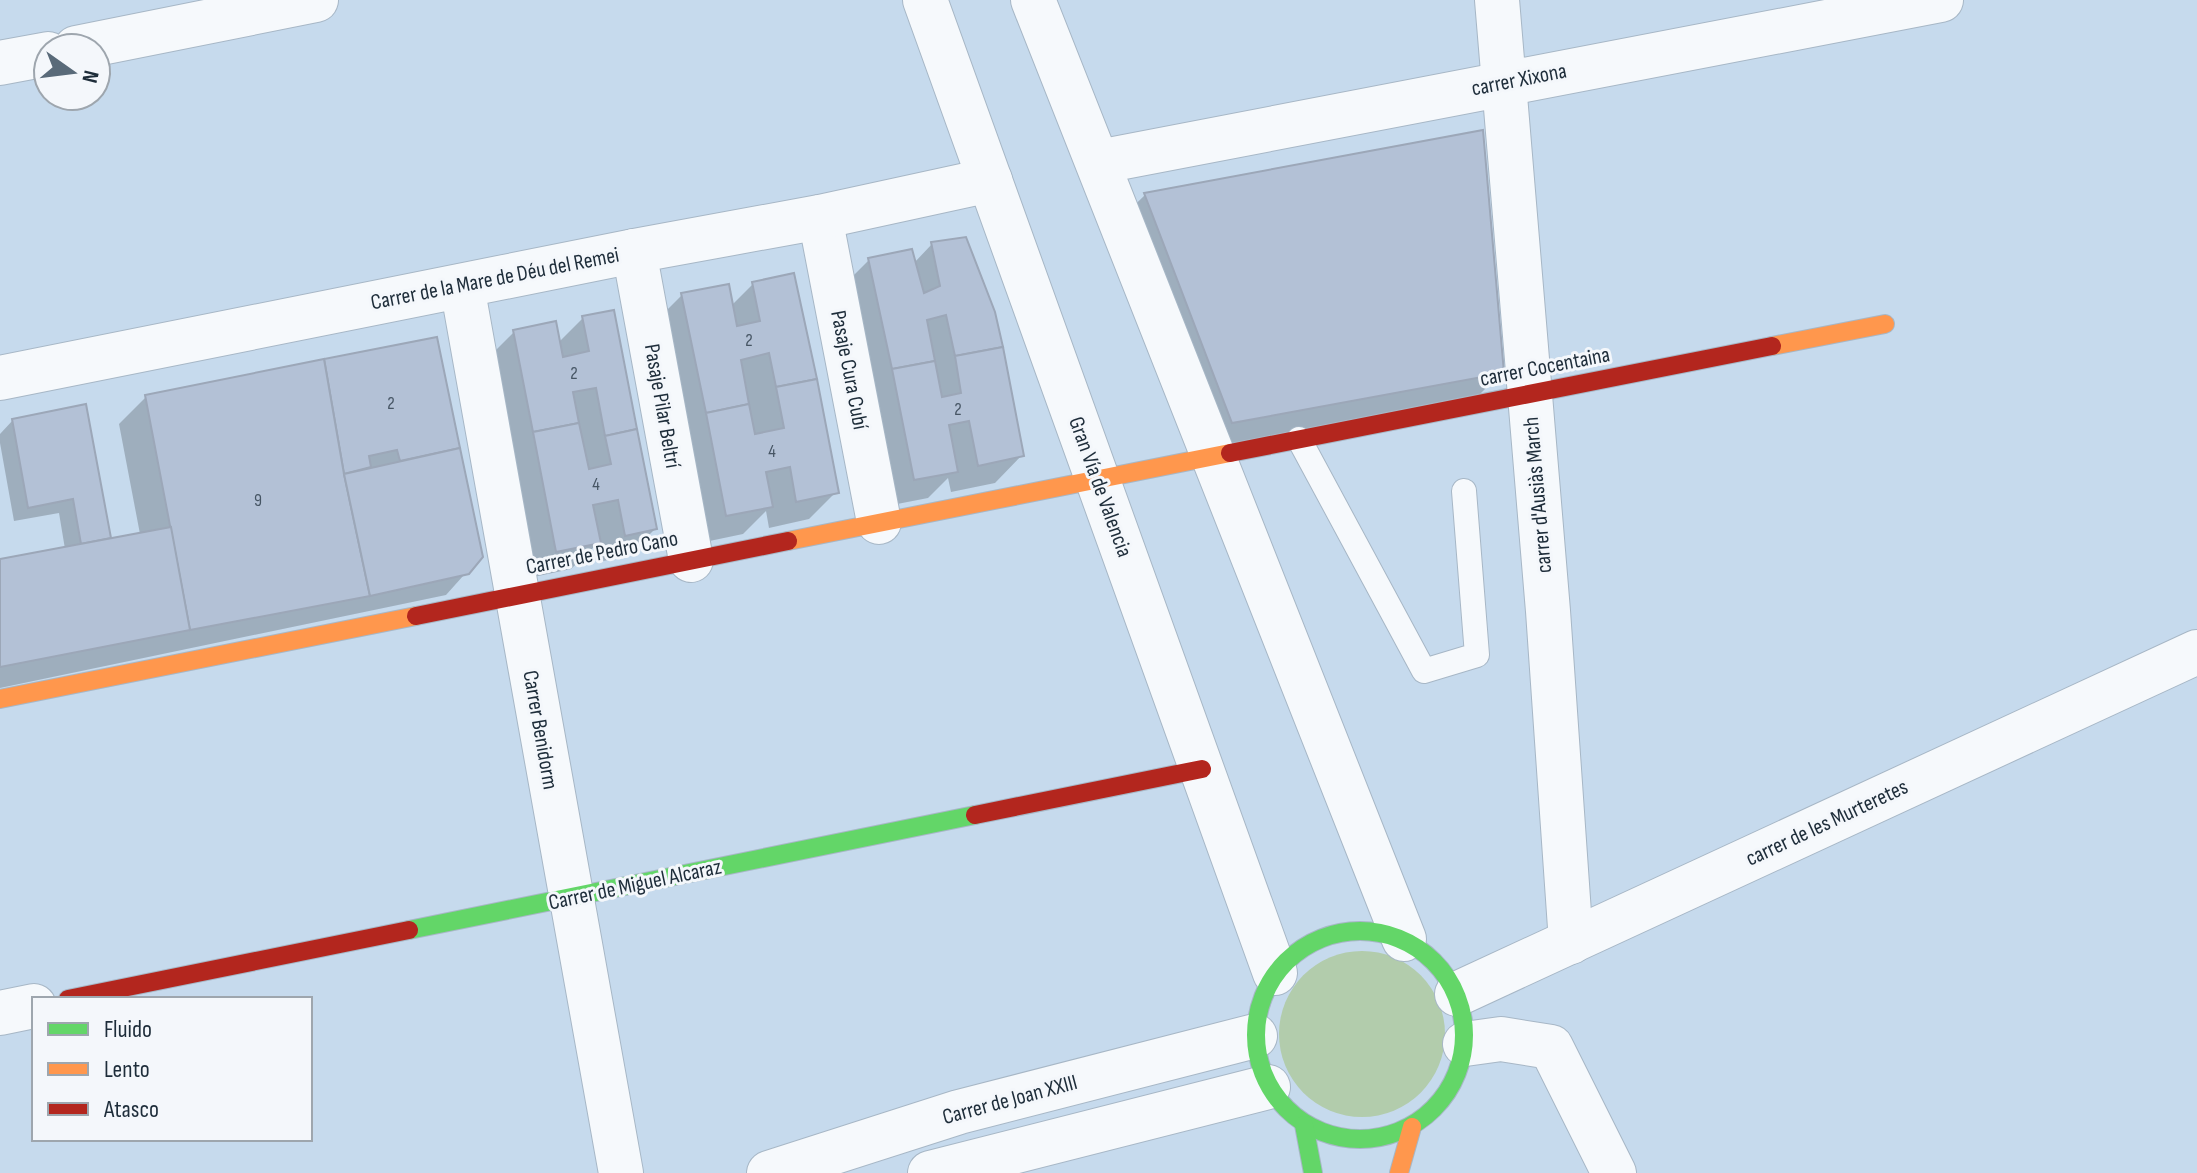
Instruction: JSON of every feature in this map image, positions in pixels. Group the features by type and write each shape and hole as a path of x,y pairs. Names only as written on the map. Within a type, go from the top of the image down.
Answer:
{"street":[{"path":"112,41 316,0"},
{"name":"Gran Vía de Valencia","path":"925,0 1275,973"},
{"path":"1033,0 1404,939"},
{"name":"carrer d'Ausiàs March","path":"1497,0 1548,611 1571,942"},
{"name":"carrer Xixona","path":"1098,162 1941,0"},
{"path":"0,63 32,57"},
{"name":"Carrer de la Mare de Déu del Remei","path":"0,378 634,251 820,217 990,180"},
{"name":"Pasaje Cura Cubí","path":"820,217 879,522"},
{"name":"Pasaje Pilar Beltrí","path":"634,251 691,560"},
{"name":"Carrer Benidorm","path":"462,286 621,1173"},
{"name":"carrer Cocentaina","path":"1213,456 1885,324"},
{"name":"Carrer de Pedro Cano","path":"0,699 1213,456"},
{"name":"carrer de les Murteretes","path":"1457,994 2197,652"},
{"name":"Carrer de Miguel Alcaraz","path":"78,997 1202,769"},
{"path":"1357,929 1404,939 1436,961 1457,994 1465,1044 1449,1092 1412,1127 1377,1139 1339,1139 1304,1125 1268,1087 1255,1036 1275,973 1311,942 1357,929"},
{"path":"0,1013 32,1006"},
{"name":"Carrer de Joan XXIII","path":"769,1173 959,1112 1255,1036"},
{"path":"1465,1044 1501,1039 1551,1047 1614,1173"},
{"path":"930,1173 1268,1087"},
{"path":"1304,1125 1313,1173"},
{"path":"1399,1173 1412,1127"}],"lane":[{"path":"1299,439 1424,671 1477,655 1464,491"}],"green space":[{"path":"1362,951 1394,958 1420,976 1438,1002 1445,1034 1438,1066 1420,1092 1394,1110 1362,1117 1330,1110 1304,1092 1286,1066 1279,1034 1286,1002 1304,976 1330,958"}],"building":[{"path":"1483,130 1504,373 1232,423 1144,193"},
{"path":"966,237 995,312 1003,347 955,356 946,315 927,320 935,361 892,369 868,258 912,249 924,293 940,286 931,242"},
{"path":"794,273 817,379 776,387 769,353 741,360 749,404 706,413 681,293 729,284 737,326 760,321 752,282"},
{"path":"614,310 637,429 605,436 596,388 573,392 579,423 533,432 513,330 556,321 563,357 589,351 582,316"},
{"path":"437,337 460,448 400,461 397,450 369,456 371,467 344,474 324,359"},
{"path":"1003,347 1024,456 978,466 969,421 949,425 958,472 914,480 892,369 935,361 942,397 961,393 955,356"},
{"path":"324,359 370,596 190,630 145,395"},
{"path":"817,379 839,493 796,502 790,467 766,472 773,507 726,516 706,413 749,404 755,434 784,428 776,387"},
{"path":"86,404 111,538 81,544 73,499 28,508 12,419"},
{"path":"579,423 589,469 611,464 605,436 637,429 657,529 625,536 618,500 593,505 601,543 556,552 533,432"},
{"path":"460,448 483,557 469,574 370,596 344,474"},
{"path":"171,527 190,630 0,667 0,559"}],"traffic: fast":[{"path":"409,930 975,815"},
{"path":"1360,931 1400,939 1433,962 1456,995 1464,1035 1456,1075 1433,1108 1400,1131 1360,1139 1320,1131 1287,1108 1264,1075 1256,1035 1264,995 1287,962 1320,939 1360,931"},
{"path":"1304,1125 1313,1173"}],"traffic: slow":[{"path":"1772,346 1885,324"},
{"path":"788,541 1230,453"},
{"path":"0,699 416,616"},
{"path":"1399,1173 1412,1127"}],"traffic: jam":[{"path":"1230,453 1772,346"},
{"path":"416,616 788,541"},
{"path":"975,815 1202,769"},
{"path":"78,997 409,930"}]}
